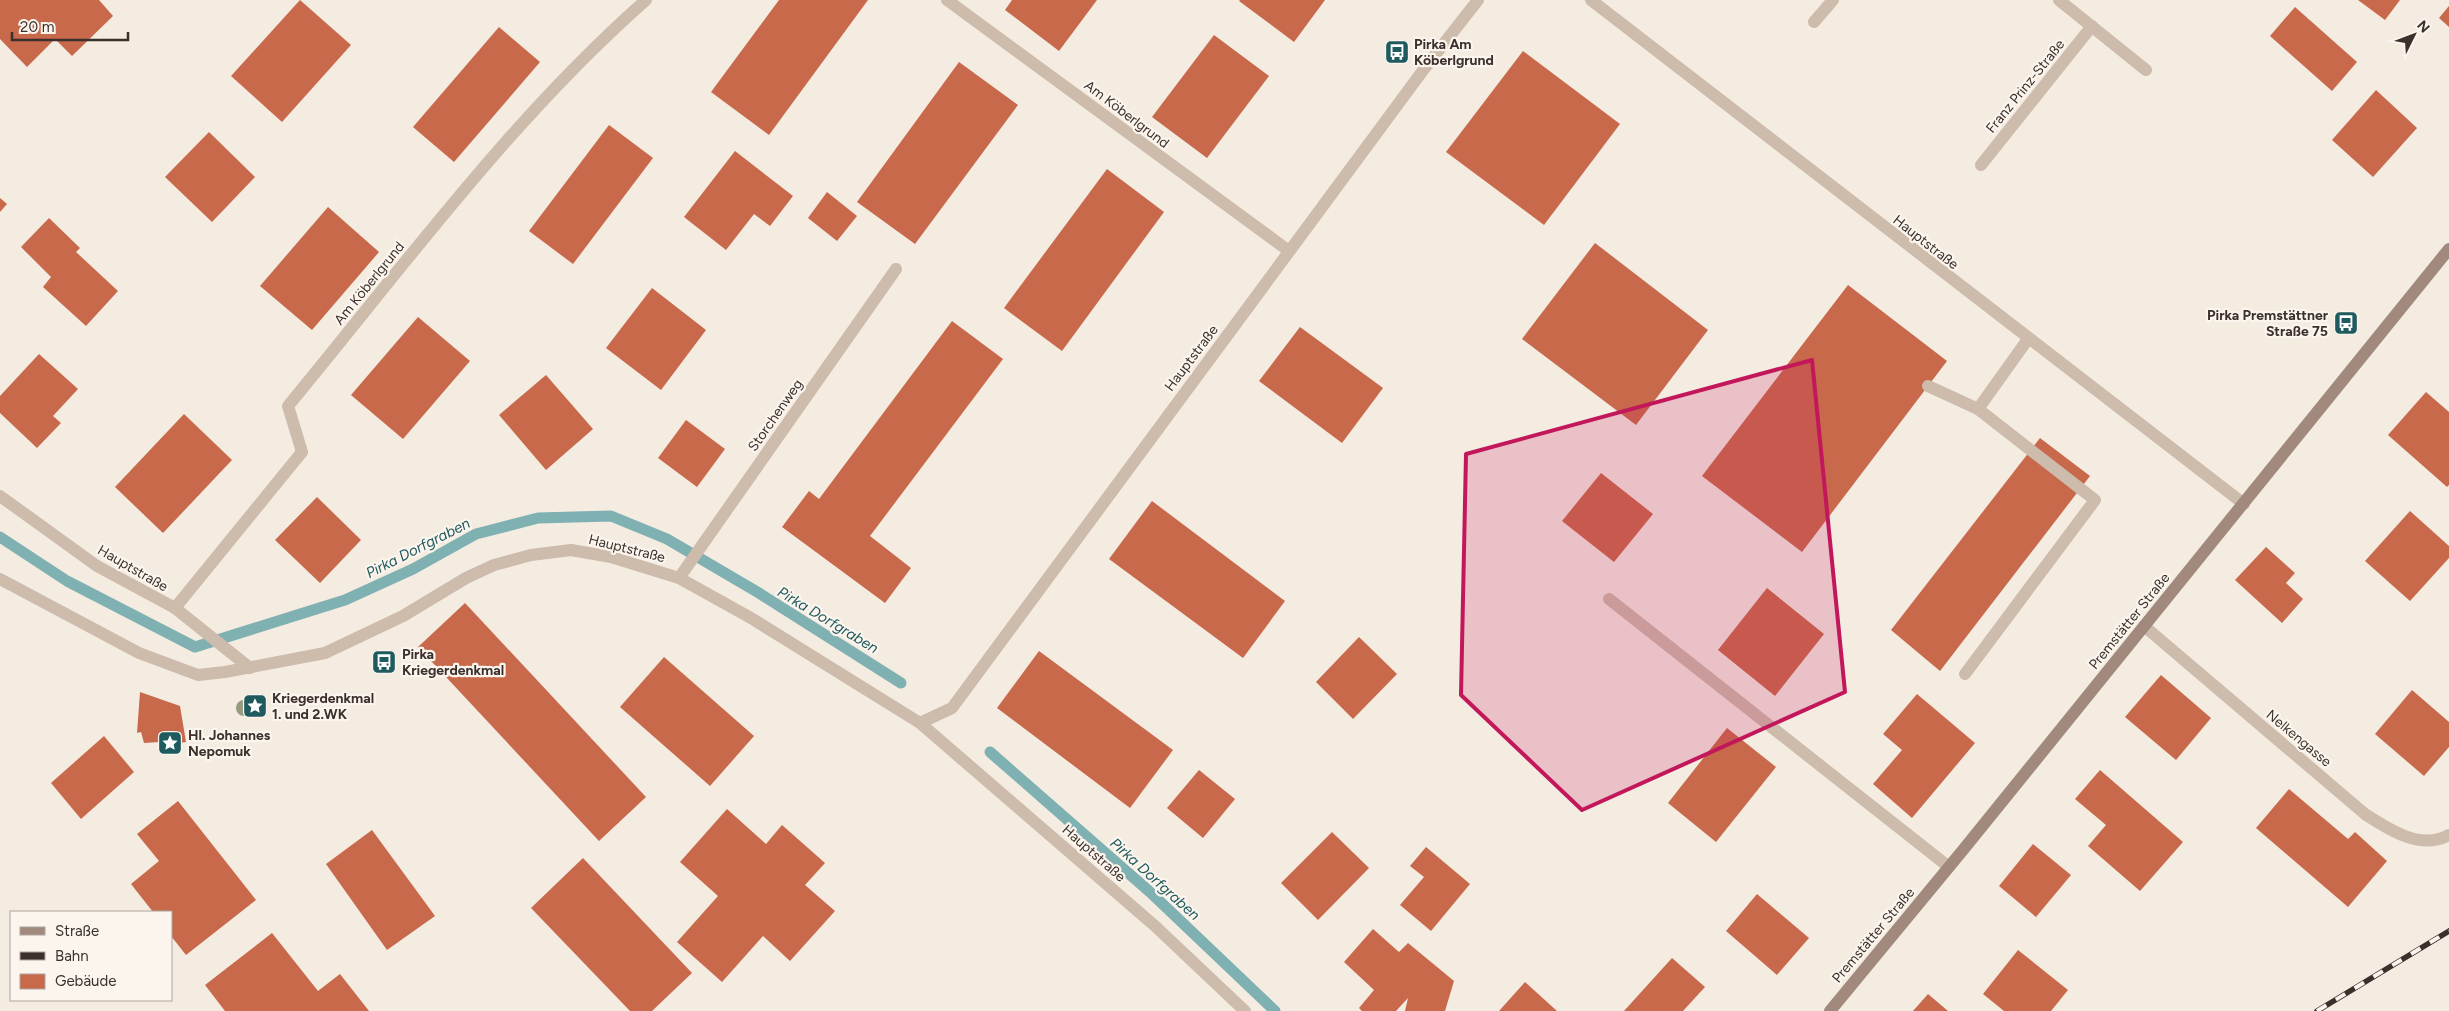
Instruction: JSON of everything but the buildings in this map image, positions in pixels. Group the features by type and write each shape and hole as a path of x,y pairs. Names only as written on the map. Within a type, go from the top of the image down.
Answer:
{"main road":[{"name":"Premstätter Straße","path":"1830,1011 2244,504 2449,249"}],"street":[{"name":"Am Köberlgrund","path":"175,608 302,452 288,406 459,196 597,44 646,0"},
{"name":"Am Köberlgrund","path":"948,0 1289,251"},
{"name":"Hauptstraße","path":"920,723 952,708 1289,251 1478,0"},
{"name":"Hauptstraße","path":"1591,0 2244,504"},
{"path":"1814,22 1834,0"},
{"path":"2059,0 2146,70"},
{"name":"Franz Prinz-Straße","path":"1981,165 2092,26"},
{"name":"Storchenweg","path":"678,578 896,269"},
{"path":"1978,409 2028,339"},
{"path":"1928,386 1978,409 2096,500 1965,674"},
{"name":"Hauptstraße","path":"0,496 97,566 175,608 250,668"},
{"name":"Hauptstraße","path":"0,579 138,653 198,675 250,668 325,653 403,616 466,578 494,565 531,555 571,550 612,557 678,578 750,618 920,723 1155,926 1245,1011"},
{"path":"1609,599 1949,867"},
{"name":"Nelkengasse","path":"2144,626 2365,814 2394,833 2420,840 2449,835"}],"highlighted area":[{"path":"1812,360 1845,692 1582,810 1461,695 1466,454"}],"waterway":[{"name":"Pirka Dorfgraben","path":"0,537 67,581 195,647 345,600 413,569 476,534 538,518 611,516 667,539 759,593 901,683"},
{"name":"Pirka Dorfgraben","path":"990,752 1150,892 1275,1011"}],"railway":[{"path":"2317,1011 2449,931"}],"place":[{"name":"Pirka Am Köberlgrund","path":"1397,52"},
{"name":"Pirka Premstättner Straße 75","path":"2346,323"},
{"name":"Pirka Kriegerdenkmal","path":"384,662"},
{"name":"Kriegerdenkmal 1. und 2.WK","path":"255,706"},
{"name":"Hl. Johannes Nepomuk","path":"170,743"}]}
